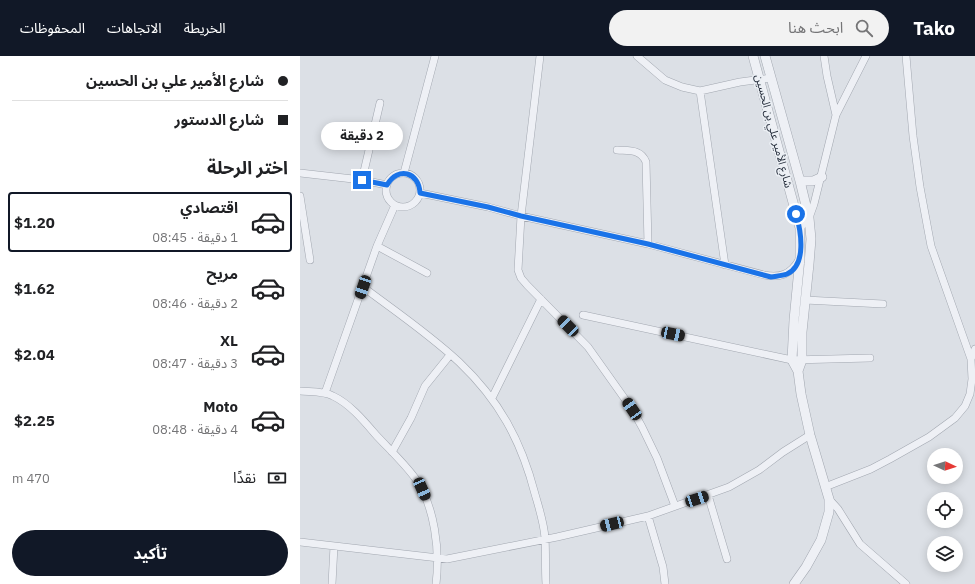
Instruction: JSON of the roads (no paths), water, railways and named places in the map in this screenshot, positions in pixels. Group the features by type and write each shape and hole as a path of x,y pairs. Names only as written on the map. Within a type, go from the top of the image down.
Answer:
{"street":[{"path":"404,173 434,56"},
{"path":"540,56 521,216 518,270 521,278 588,347 632,409 657,458 675,506"},
{"path":"637,56 665,80 682,87 700,91 740,82 771,78"},
{"name":"شارع الأمير علي بن الحسين","path":"754,56 800,228 800,258 794,320 798,371 801,394 810,435 829,499 829,512 821,540 809,562 794,584"},
{"name":"شارع الأمير علي بن الحسين","path":"765,56 809,218 811,240 802,332 797,360"},
{"path":"824,56 836,115"},
{"path":"800,228 809,218 822,176 836,115 866,56"},
{"path":"825,487 871,469 929,437 955,418 965,406 970,394 972,379 971,359 931,246 924,216 913,136 906,56"},
{"path":"700,91 725,265"},
{"path":"362,180 380,103"},
{"path":"617,150 638,152 643,156 646,162 648,244"},
{"path":"300,173 362,180 387,185"},
{"path":"404,173 411,175 416,180 420,186 420,193 416,201 410,206 403,207 395,205 387,196 387,185 391,179 404,173"},
{"path":"800,181 813,181 822,176"},
{"path":"420,193 468,202 521,216 648,244 771,277 787,274 795,268 800,258"},
{"path":"300,196 310,260"},
{"path":"325,393 378,246 395,205"},
{"path":"378,246 427,273"},
{"path":"363,287 432,339 468,371 492,398 502,413 517,439 542,517 545,538 546,584"},
{"path":"492,398 541,299"},
{"path":"805,300 883,304"},
{"path":"583,315 797,360 870,358"},
{"path":"971,359 975,349"},
{"path":"392,452 411,418 425,386 450,355"},
{"path":"300,392 325,393 336,397 348,406 415,478 429,505 438,559 436,584"},
{"path":"300,542 447,559 593,529 648,516 729,487 742,481 810,435"},
{"path":"708,495 727,559"},
{"path":"829,499 838,509 860,544 906,584"},
{"path":"648,516 663,567 665,584"},
{"path":"332,584 334,546"}]}
